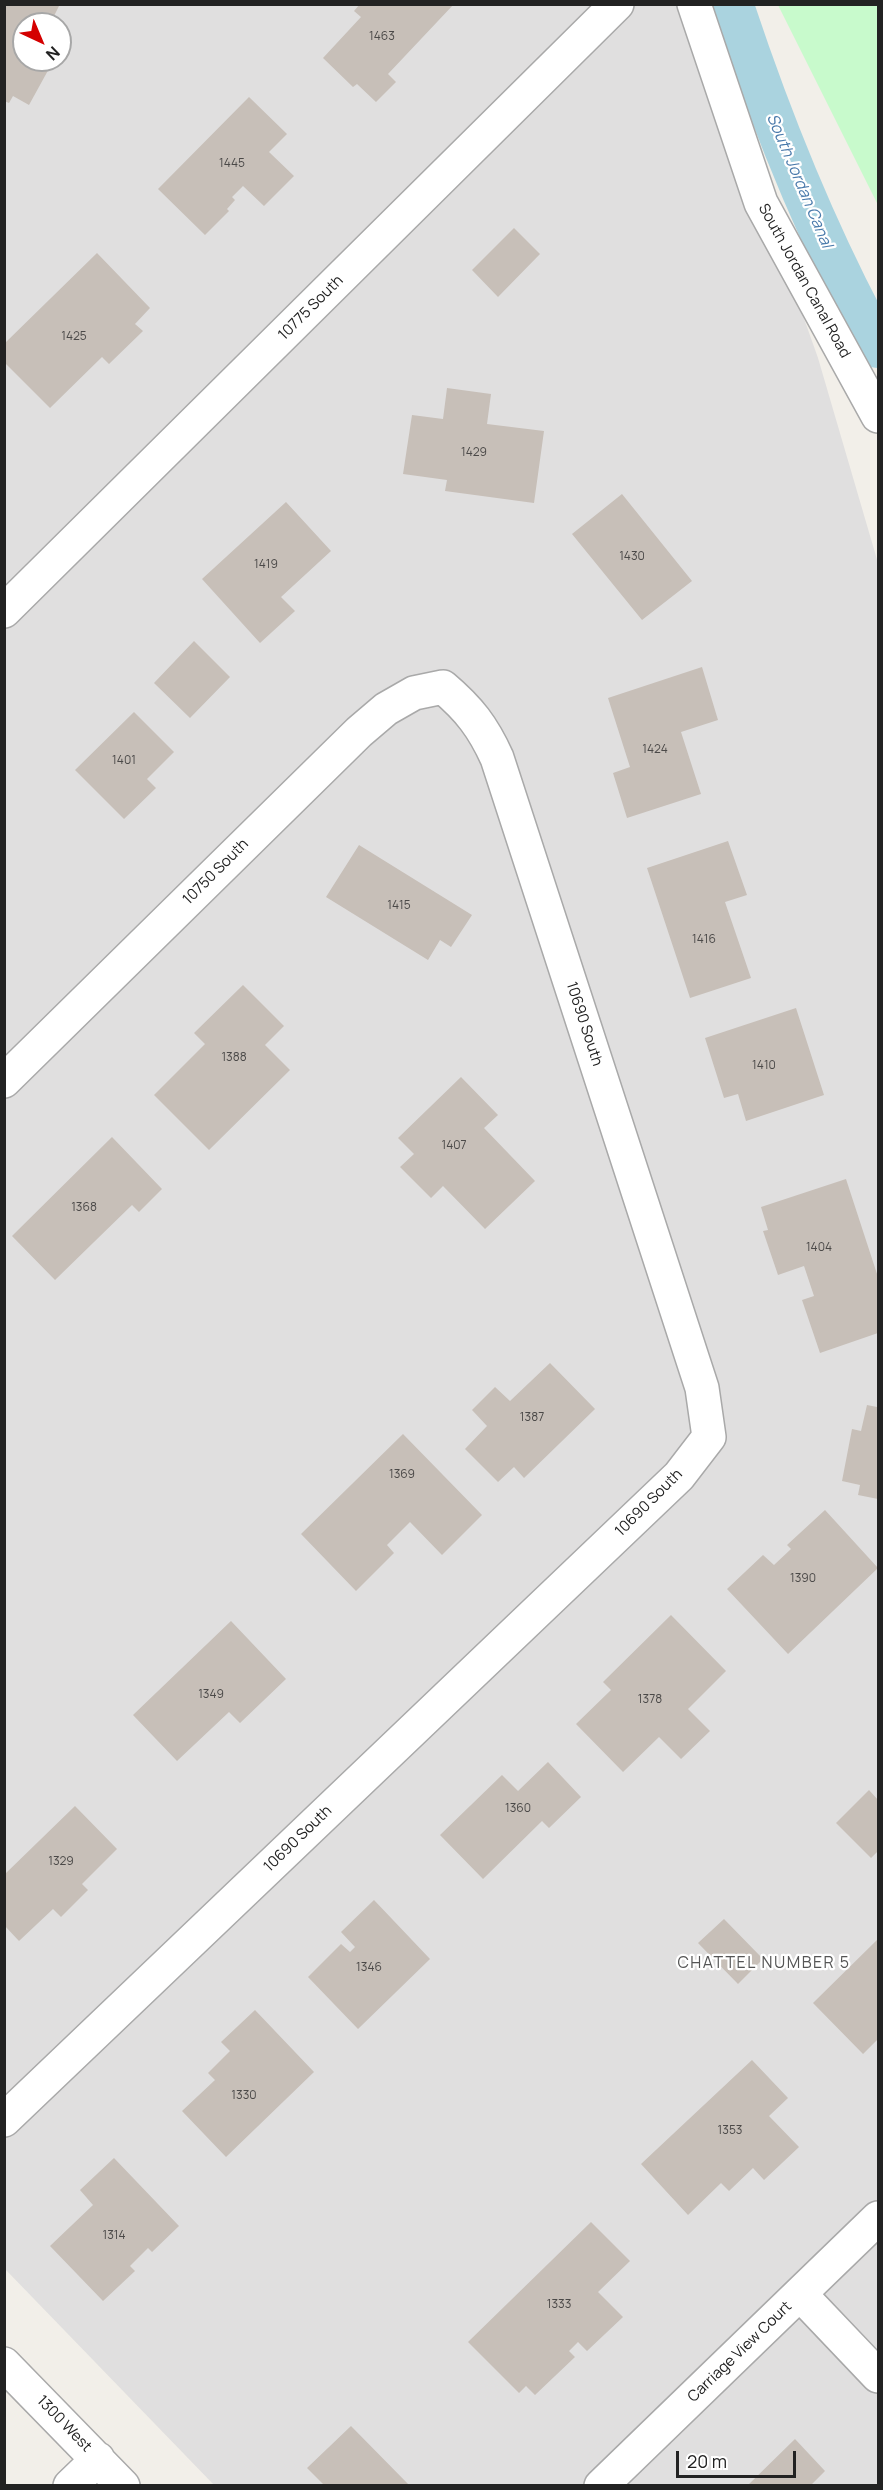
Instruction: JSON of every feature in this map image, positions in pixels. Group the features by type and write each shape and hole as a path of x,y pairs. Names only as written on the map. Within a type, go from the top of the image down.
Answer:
{"street":[{"name":"10775 South","path":"4,611 617,4"},
{"name":"South Jordan Canal Road","path":"694,4 761,203 879,416"},
{"name":"10750 South","path":"4,1081 358,732 386,709 414,693 443,687"},
{"name":"10690 South","path":"4,2120 679,1476 709,1437 702,1388 497,758 484,730 466,707 443,687"},
{"name":"Carriage View Court","path":"601,2486 879,2218"},
{"path":"800,2294 879,2376"},
{"name":"1300 West","path":"4,2364 123,2486"},
{"path":"70,2486 98,2459"}],"shaded area":[{"path":"5,5 693,5 818,358 878,563 878,2485 214,2485 5,2269"}],"green space":[{"path":"778,5 878,5 878,205"}],"building":[{"path":"4,4 60,4 56,12 12,12 12,72 47,72 29,105 13,96 9,103 4,101"},
{"path":"360,4 454,4 388,74 396,82 376,102 357,84 353,87 323,58 361,17 354,11"},
{"path":"249,97 287,134 269,152 294,176 264,206 243,186 232,197 235,200 227,209 229,211 205,235 158,189"},
{"path":"514,228 540,254 498,297 472,270"},
{"path":"97,253 150,308 135,324 143,331 109,364 102,357 50,408 4,362 4,344"},
{"path":"447,388 491,394 487,424 544,431 534,503 445,491 447,480 403,474 412,415 443,419"},
{"path":"622,494 692,581 642,620 572,534"},
{"path":"286,502 331,551 281,597 295,611 260,643 202,579"},
{"path":"194,641 230,677 190,718 154,683"},
{"path":"702,667 718,720 681,732 701,794 627,818 613,773 630,767 608,698"},
{"path":"134,712 174,752 147,779 156,788 124,819 75,770"},
{"path":"728,841 747,895 725,902 751,978 690,998 647,868"},
{"path":"359,845 472,915 451,947 440,940 428,960 326,897"},
{"path":"243,985 284,1026 265,1045 290,1070 209,1150 154,1095 205,1044 194,1033"},
{"path":"796,1008 824,1095 746,1121 738,1094 724,1098 705,1038"},
{"path":"461,1077 498,1115 484,1128 535,1181 485,1229 443,1186 431,1198 400,1167 414,1154 398,1138"},
{"path":"112,1137 162,1189 139,1212 132,1205 55,1280 12,1236"},
{"path":"846,1179 878,1277 878,1333 820,1353 802,1300 814,1296 804,1266 778,1275 763,1231 768,1230 761,1207"},
{"path":"550,1363 595,1409 524,1478 514,1467 498,1482 465,1449 487,1426 472,1410 495,1387 510,1401"},
{"path":"878,1403 878,1499 858,1495 860,1485 842,1481 852,1429 861,1431 867,1405 877,1407"},
{"path":"403,1434 482,1515 442,1555 410,1522 387,1545 394,1553 356,1591 301,1534"},
{"path":"825,1510 878,1568 788,1654 727,1589 763,1555 774,1565 791,1549 787,1545"},
{"path":"671,1615 726,1671 688,1709 710,1731 681,1759 659,1737 623,1772 576,1724 611,1690 603,1682"},
{"path":"231,1621 286,1679 240,1723 229,1712 177,1761 133,1715"},
{"path":"548,1762 581,1797 549,1828 542,1821 483,1879 440,1835 502,1775 518,1791"},
{"path":"869,1790 878,1800 878,1851 871,1858 836,1823"},
{"path":"75,1806 117,1849 82,1884 88,1890 61,1917 53,1909 19,1941 4,1925 4,1875"},
{"path":"374,1900 430,1959 358,2029 308,1977 341,1944 350,1952 355,1947 341,1932"},
{"path":"724,1919 763,1959 738,1984 698,1943"},
{"path":"878,1939 878,2039 863,2054 813,2003"},
{"path":"255,2010 314,2072 226,2157 182,2111 215,2080 208,2073 230,2051 221,2042"},
{"path":"752,2060 788,2098 769,2116 799,2147 764,2180 753,2168 729,2191 721,2183 688,2215 641,2164"},
{"path":"114,2158 179,2226 152,2252 148,2248 130,2266 135,2271 103,2301 50,2246 93,2205 80,2190"},
{"path":"591,2222 630,2261 598,2292 623,2317 587,2351 578,2342 569,2351 575,2357 535,2395 526,2386 519,2393 468,2342"},
{"path":"351,2426 410,2486 325,2486 307,2468"},
{"path":"795,2439 825,2471 812,2484 814,2486 747,2486"}],"waterway":[{"name":"South Jordan Canal","path":"734,9 798,182 836,266 878,347"}],"district":[{"name":"CHATTEL NUMBER 5","path":"764,1964"}]}
